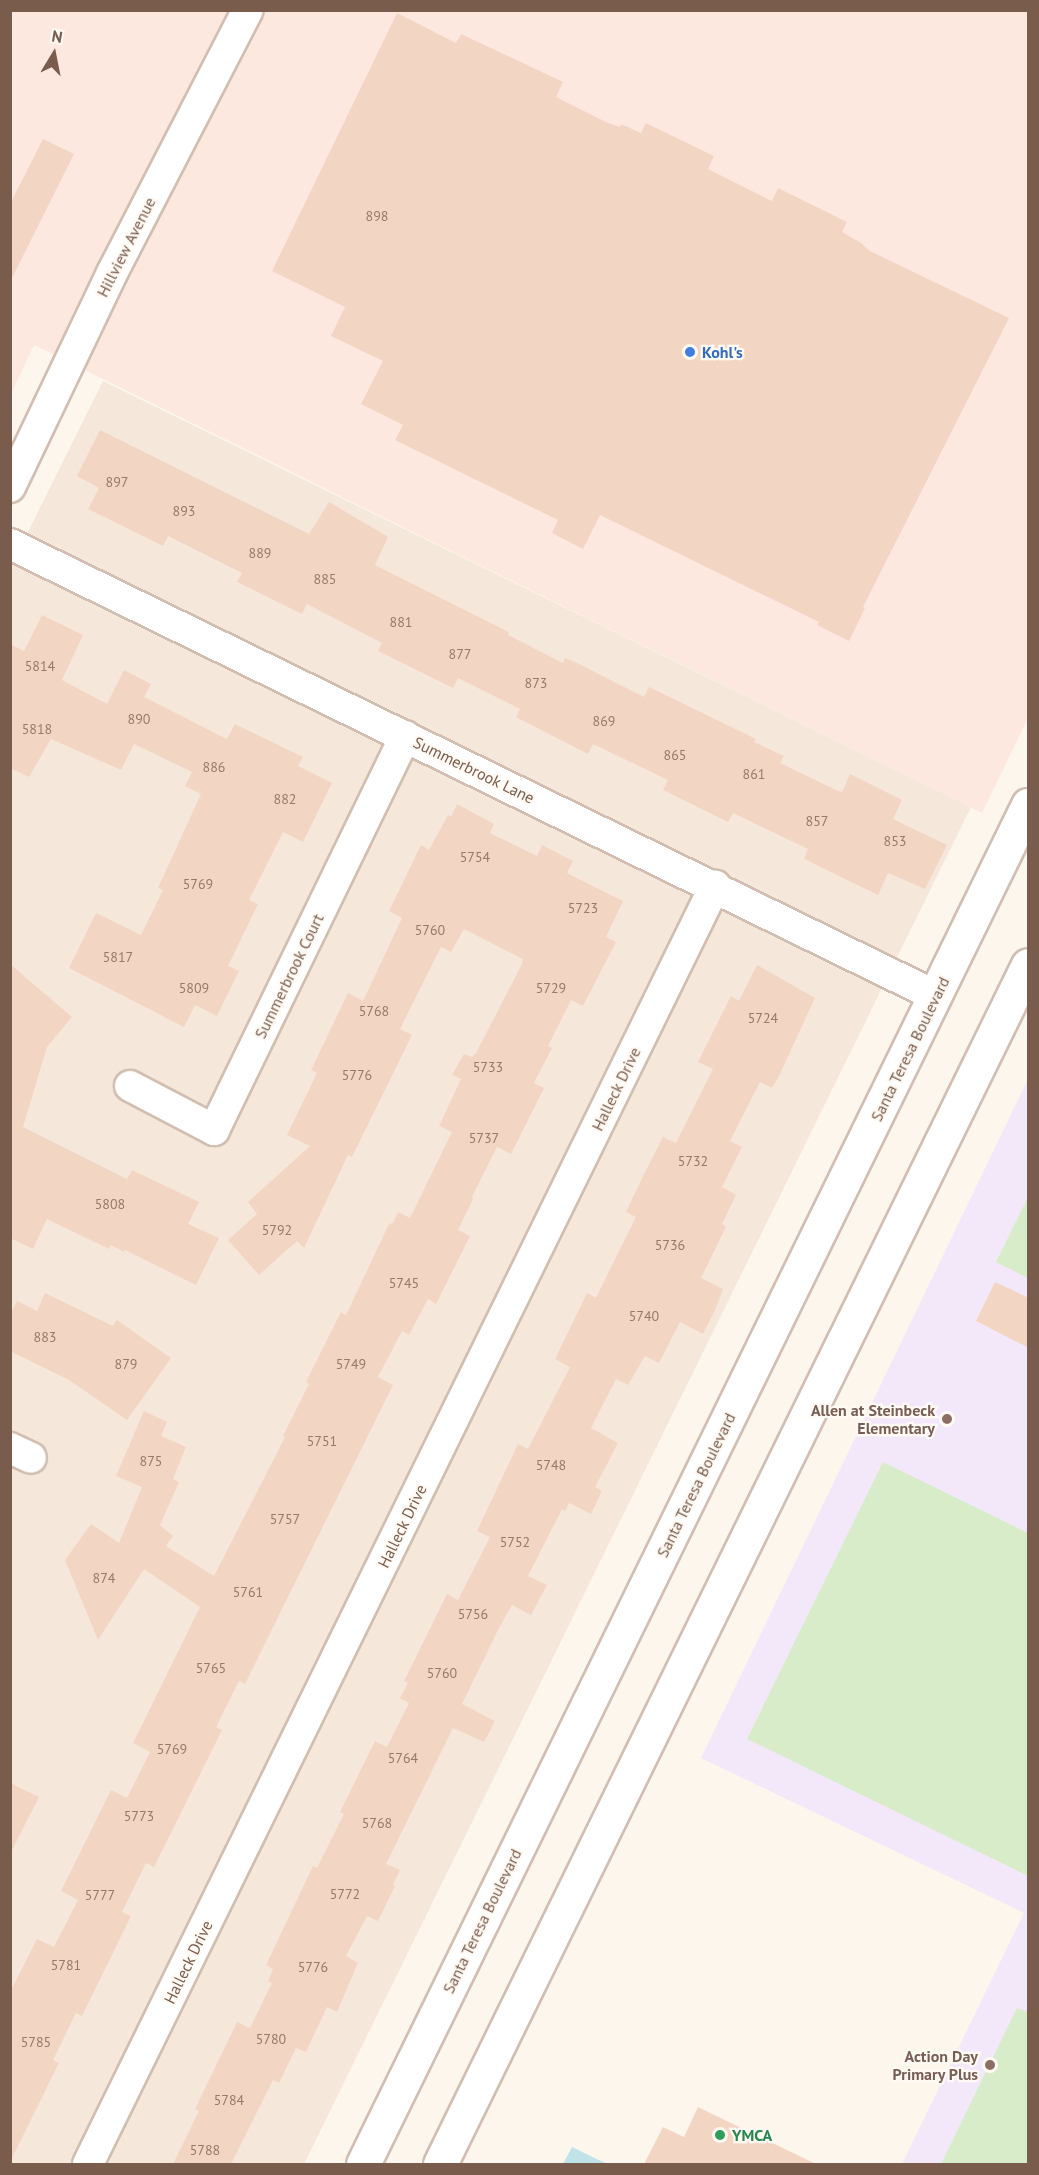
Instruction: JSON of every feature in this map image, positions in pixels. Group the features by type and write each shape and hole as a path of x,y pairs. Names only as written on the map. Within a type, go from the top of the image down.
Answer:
{"main road":[{"name":"Santa Teresa Boulevard","path":"363,2164 1029,805"},
{"path":"440,2164 1029,965"}],"street":[{"name":"Hillview Avenue","path":"10,487 112,273 248,10"},
{"name":"Summerbrook Lane","path":"10,544 716,886 936,996"},
{"name":"Summerbrook Court","path":"130,1086 214,1130 405,736"},
{"name":"Halleck Drive","path":"88,2164 716,886"}],"shaded area":[{"path":"11,11 1028,11 1028,718 982,813 34,345 11,394"},
{"path":"103,381 971,807 304,2164 11,2164 10,568"},
{"name":"Allen at Steinbeck Elementary","path":"1028,1079 1028,2164 902,2164 1024,1913 701,1758"}],"green space":[{"path":"1028,1197 1028,1278 996,1262"},
{"path":"883,1462 1028,1533 1028,1876 747,1739"},
{"path":"1017,2008 1028,2012 1028,2164 941,2164"}],"water":[{"path":"572,2147 607,2164 563,2164"}],"building":[{"name":"Kohl's","path":"397,13 456,43 461,34 563,82 556,97 608,123 620,127 621,124 641,133 646,123 714,156 708,169 772,201 778,188 847,222 842,232 870,251 1009,318 863,607 865,608 849,641 817,625 819,622 600,515 583,549 552,533 558,520 395,440 403,425 361,404 383,361 331,336 345,307 272,271"},
{"path":"43,139 74,154 10,282 10,204"},
{"path":"100,430 309,534 329,502 388,537 375,565 509,632 508,635 563,663 565,658 575,662 644,697 649,687 756,739 754,742 784,756 780,763 836,790 842,792 850,774 902,800 893,819 947,845 925,889 888,873 878,895 804,859 808,849 733,813 728,822 663,790 668,780 593,744 588,754 516,717 520,709 458,678 453,688 378,651 382,643 307,604 302,614 237,582 242,573 168,536 163,546 88,509 99,488 77,476"},
{"path":"42,615 83,635 62,680 107,704 124,670 151,684 144,697 227,739 235,724 303,757 298,766 332,783 303,842 283,832 249,900 258,904 228,966 239,971 217,1016 195,1005 184,1027 69,968 96,913 141,935 163,890 158,888 201,794 185,786 192,772 134,744 121,770 51,739 29,777 10,768 10,644 24,651"},
{"path":"457,804 494,824 490,833 537,856 542,845 573,861 567,873 623,901 606,937 616,942 583,1006 571,1000 548,1046 552,1048 534,1083 544,1088 511,1154 497,1147 472,1197 458,1230 470,1236 436,1304 428,1299 409,1335 402,1331 378,1377 393,1385 245,1684 239,1681 216,1727 222,1730 154,1867 146,1863 122,1912 131,1916 82,2016 76,2013 53,2060 59,2063 10,2162 10,1992 37,1939 54,1947 78,1900 61,1891 111,1790 127,1798 150,1752 133,1743 200,1607 144,1569 98,1640 65,1560 91,1524 119,1543 142,1487 116,1476 144,1411 167,1422 161,1436 186,1447 173,1479 179,1482 160,1525 173,1536 166,1546 214,1576 285,1437 283,1436 309,1384 306,1382 341,1312 346,1315 389,1224 393,1223 398,1212 410,1218 452,1132 439,1126 461,1079 452,1075 464,1054 472,1057 476,1053 523,959 464,929 451,952 441,947 400,1029 412,1035 352,1157 348,1155 304,1248 297,1241 259,1275 228,1240 257,1214 248,1202 310,1146 287,1135 317,1073 311,1070 348,993 363,1001 402,918 389,911 421,845 429,850 448,815 451,817"},
{"path":"10,964 72,1017 47,1047 23,1127 127,1179 132,1170 199,1202 188,1224 219,1238 196,1285 125,1250 124,1252 111,1245 109,1249 47,1219 33,1249 10,1238"},
{"path":"757,965 815,998 778,1078 772,1088 760,1082 730,1141 742,1147 722,1187 736,1195 722,1224 726,1227 701,1278 723,1289 715,1310 703,1334 680,1322 659,1363 645,1356 628,1385 616,1379 591,1428 618,1443 595,1487 602,1491 591,1514 569,1503 565,1511 562,1509 528,1576 547,1585 531,1615 512,1605 497,1632 462,1704 495,1721 484,1742 453,1728 386,1864 400,1870 393,1885 395,1886 378,1921 367,1916 346,1956 358,1963 337,2012 327,2007 306,2052 296,2048 279,2083 273,2080 231,2164 173,2164 199,2111 195,2109 237,2022 250,2028 272,1983 268,1981 273,1969 266,1965 313,1866 317,1868 344,1814 340,1812 375,1741 387,1747 409,1703 400,1698 408,1683 404,1681 447,1594 458,1600 490,1537 477,1531 518,1444 528,1449 570,1367 555,1359 587,1293 596,1298 636,1217 626,1212 644,1174 663,1137 676,1143 713,1069 698,1062 731,996 739,1001"},
{"path":"995,1282 1029,1298 1029,1348 976,1321"},
{"path":"45,1293 113,1326 117,1320 171,1358 127,1420 69,1380 10,1351 10,1315 17,1301 37,1311"},
{"path":"10,1783 39,1797 10,1854"},
{"name":"YMCA","path":"698,2107 816,2164 644,2164 663,2127 684,2137"}],"place":[{"name":"Kohl's","path":"690,352"},
{"name":"Allen at Steinbeck Elementary","path":"947,1419"},
{"name":"Action Day Primary Plus","path":"990,2065"},
{"name":"YMCA","path":"720,2135"}]}
